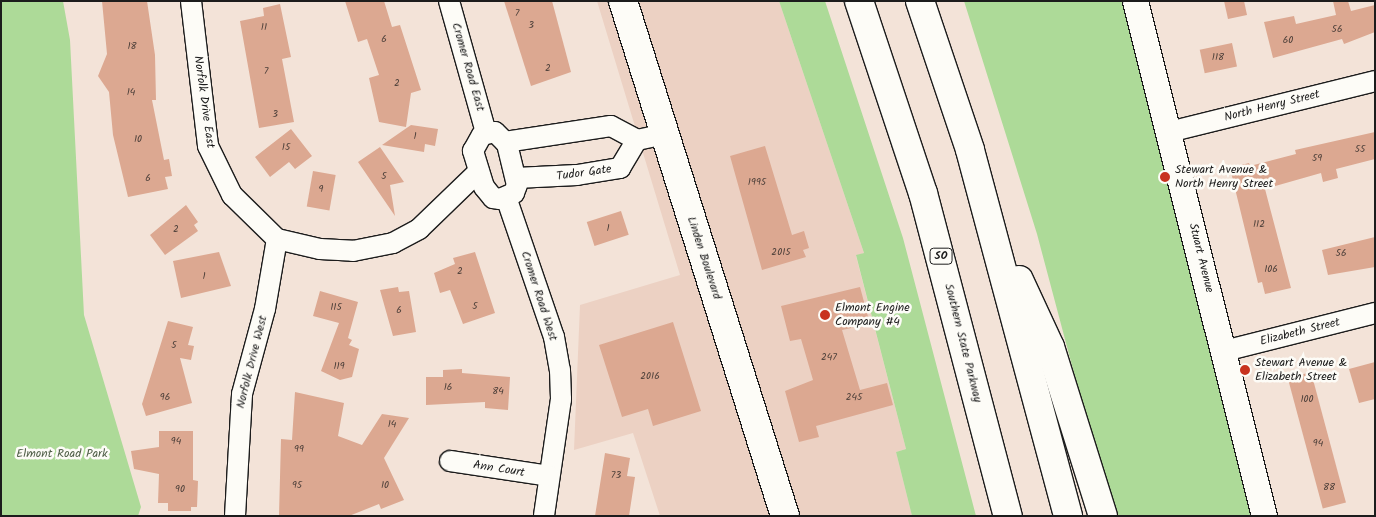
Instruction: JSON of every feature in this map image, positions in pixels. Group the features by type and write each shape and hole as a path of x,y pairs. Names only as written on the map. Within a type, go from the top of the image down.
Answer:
{"main road":[{"name":"Linden Boulevard","path":"623,1 785,516"},
{"name":"Southern State Parkway","path":"859,1 923,193 1008,516"},
{"path":"920,1 949,83 990,218 1068,516"},
{"path":"936,1 949,83"},
{"path":"990,218 1050,347 1103,516"}],"street":[{"name":"Norfolk Drive East","path":"191,1 208,146 232,195 277,239"},
{"name":"Cromer Road East","path":"449,1 486,134"},
{"name":"Stuart Avenue","path":"1135,1 1264,516"},
{"name":"North Henry Street","path":"1169,132 1375,81"},
{"path":"505,142 612,126 637,140 664,134"},
{"path":"495,132 505,142 516,178 516,190 506,197 493,198 488,194 479,171 474,146 486,134 495,132"},
{"name":"Tudor Gate","path":"516,178 577,175 620,168 637,140"},
{"path":"277,239 320,249 352,251 393,243 418,229 479,171"},
{"name":"Cromer Road West","path":"506,197 554,337 560,370 561,399 544,516"},
{"name":"Norfolk Drive West","path":"235,516 242,394 266,309 277,239"},
{"name":"Elizabeth Street","path":"1224,351 1375,313"},
{"name":"Ann Court","path":"450,461 549,476"}],"shaded area":[{"path":"597,1 779,1 864,253 856,256 906,449 896,452 912,516 660,516 633,433 574,450 580,305 680,275"}],"green space":[{"name":"Elmont Road Park","path":"1,1 63,1 70,40 84,315 141,507 138,516 1,516"},
{"path":"779,1 825,1 903,238 976,516 912,516 896,452 906,449 856,255 864,253"},
{"path":"964,1 1122,1 1252,516 1112,516 1037,234"}],"building":[{"path":"102,1 147,1 155,55 156,100 152,100 164,160 169,159 172,176 165,177 168,189 128,197 113,135 109,92 98,76 107,54"},
{"path":"345,1 384,1 392,27 400,25 421,90 411,93 406,127 379,122 369,78 379,75 367,39 358,42"},
{"path":"504,1 552,1 571,72 531,86"},
{"path":"1224,1 1244,1 1247,15 1228,19"},
{"path":"1333,1 1348,1 1351,11 1375,5 1375,32 1344,44 1342,39 1273,58 1264,22 1294,16 1296,24 1336,15"},
{"path":"280,4 291,57 282,59 294,122 259,128 240,21 264,16 263,8"},
{"path":"1232,43 1237,66 1205,73 1200,50"},
{"path":"411,125 438,129 435,146 425,144 424,152 382,145"},
{"path":"291,129 312,156 295,169 289,162 270,177 255,157"},
{"path":"1375,132 1375,159 1336,169 1338,178 1323,182 1321,173 1265,189 1291,288 1265,294 1262,282 1258,283 1230,168 1249,163 1250,166 1296,154 1295,150"},
{"path":"765,146 792,235 804,231 809,248 803,250 806,257 762,270 730,156"},
{"path":"380,147 404,182 390,185 395,216 358,162"},
{"path":"313,171 336,175 329,210 307,206"},
{"path":"186,205 198,222 194,225 198,231 165,255 150,235"},
{"path":"621,211 629,235 594,246 587,222"},
{"path":"1375,237 1375,267 1328,275 1322,250"},
{"path":"219,252 231,286 181,298 173,261"},
{"path":"475,252 495,313 463,324 450,290 440,293 434,273 455,264 453,258"},
{"path":"398,287 399,292 409,291 416,332 393,336 380,290"},
{"path":"860,287 870,324 842,330 860,390 887,383 893,405 816,426 819,437 799,442 785,391 813,380 801,339 790,341 781,306"},
{"path":"320,291 358,302 348,338 352,340 349,345 359,349 352,377 340,380 321,371 339,323 313,316"},
{"path":"168,321 193,327 188,345 194,346 191,360 180,358 192,403 146,416 142,404"},
{"path":"673,322 701,411 653,426 648,409 622,417 599,345"},
{"path":"1375,362 1375,399 1359,403 1349,369"},
{"path":"462,369 462,373 510,377 508,410 485,408 485,402 426,405 426,377 443,377 443,370"},
{"path":"1311,372 1346,502 1323,509 1288,378"},
{"path":"295,392 344,403 338,436 362,445 382,414 409,418 384,458 404,500 381,509 379,504 349,516 279,516 281,439 292,440"},
{"path":"159,431 193,431 193,480 198,481 197,507 191,507 191,511 168,511 168,503 158,503 159,474 134,469 131,451 159,447"},
{"path":"605,453 630,458 627,476 635,477 629,516 595,516"}],"place":[{"name":"Stewart Avenue & North Henry Street","path":"1165,177"},
{"name":"Elmont Engine Company #4","path":"825,315"},
{"name":"Stewart Avenue & Elizabeth Street","path":"1245,370"}]}
